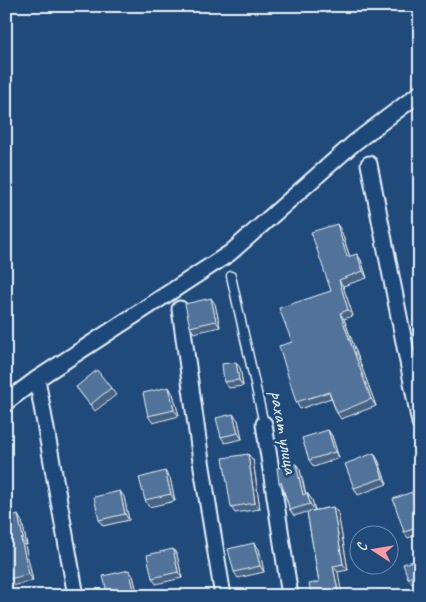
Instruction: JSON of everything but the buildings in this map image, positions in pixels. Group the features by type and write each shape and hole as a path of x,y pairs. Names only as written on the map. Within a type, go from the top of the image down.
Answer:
{"street":[{"path":"6,402 37,379 230,253 354,143 420,93"},
{"path":"369,164 420,424"},
{"path":"180,309 198,442 223,596"},
{"path":"37,379 76,596"},
{"name":"рахат улица","path":"264,424 290,596"}],"lane":[{"name":"рахат улица","path":"232,276 264,424"}]}
